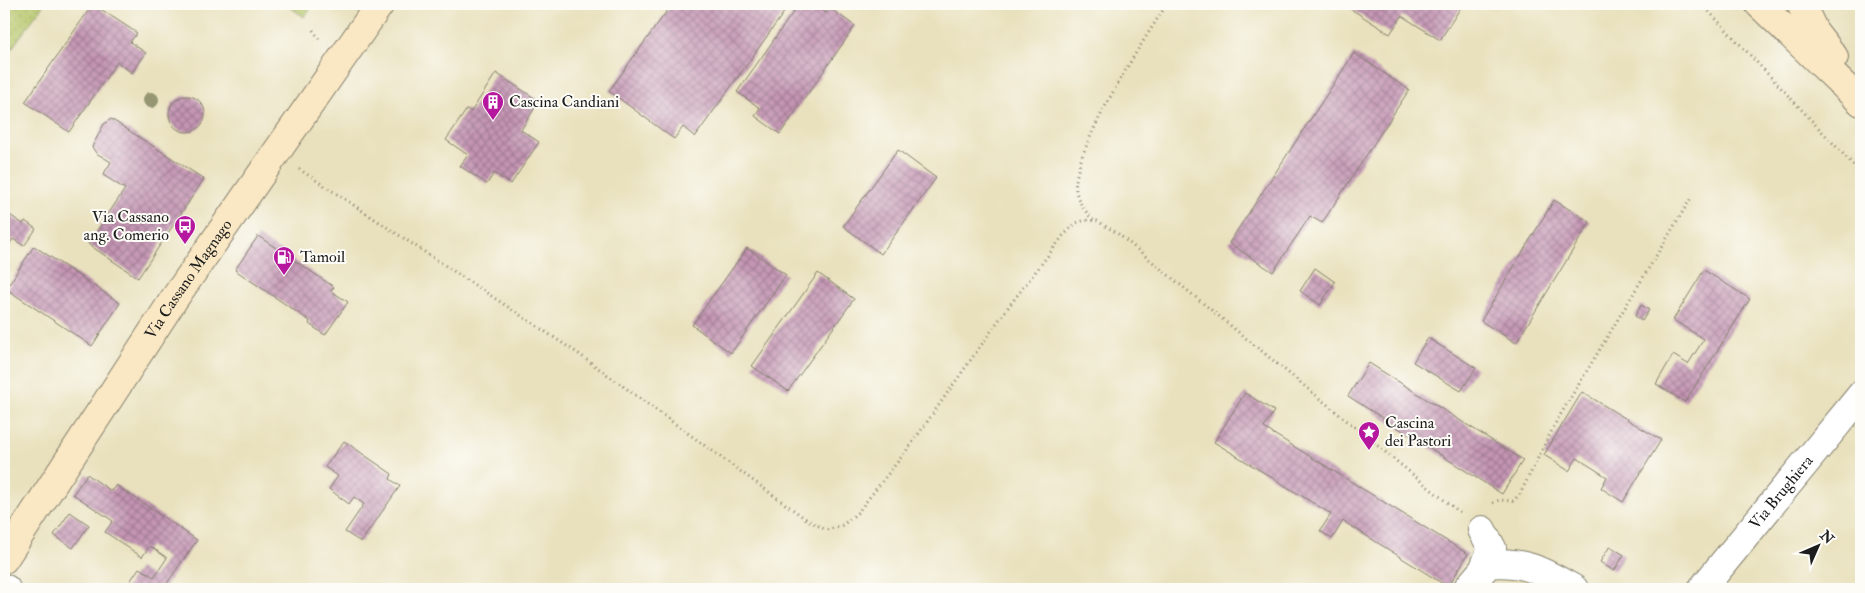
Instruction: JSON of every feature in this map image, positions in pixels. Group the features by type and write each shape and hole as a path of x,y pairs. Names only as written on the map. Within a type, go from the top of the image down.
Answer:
{"street":[{"name":"Via Cassano Magnago","path":"4,559 174,299 274,153 380,4"},
{"path":"1759,4 1861,102"},
{"path":"1801,4 1814,31 1861,93"},
{"name":"Via Brughiera","path":"1702,589 1861,396"},
{"path":"1467,589 1486,564 1492,548 1482,530"},
{"path":"1486,564 1504,562 1523,564 1542,570 1574,589"}],"path":[{"path":"1093,221 1081,206 1076,190 1077,171 1083,152 1094,126 1167,4"},
{"path":"1702,4 1861,173"},
{"path":"274,153 576,352 806,519 826,530 843,525 858,512 910,446 1006,310 1063,236 1076,223 1086,220 1093,221 1117,233 1482,530"},
{"path":"1491,504 1499,500 1513,501 1520,494 1556,422 1692,198"}],"green space":[{"path":"4,4 44,4 4,59"},
{"path":"286,4 314,4 304,17"}],"building":[{"path":"93,4 137,33 130,42 146,53 132,73 117,62 69,132 25,102"},
{"path":"672,4 790,4 695,137 683,127 674,139 609,91"},
{"path":"799,4 814,4 826,13 830,8 855,26 780,134 755,116 760,108 737,92"},
{"path":"1343,4 1463,4 1440,40 1402,16 1390,34"},
{"path":"1354,53 1409,90 1322,223 1310,216 1273,272 1229,243"},
{"name":"Cascina Candiani","path":"496,73 539,101 521,130 539,142 511,184 494,173 487,184 460,166 468,155 446,140 467,109 471,112"},
{"path":"187,96 194,97 200,101 204,107 204,121 200,127 194,131 187,132 180,131 174,127 170,121 169,114 170,107 174,101 180,97"},
{"path":"111,119 204,179 138,278 88,244 125,189 103,175 111,162 96,153 92,147 104,124"},
{"path":"898,150 936,178 881,254 843,226"},
{"path":"1554,200 1590,222 1516,343 1481,321"},
{"path":"4,211 23,224 25,221 36,229 24,246 13,239 4,252"},
{"path":"258,236 334,287 331,291 348,302 325,335 309,324 310,321 235,270"},
{"path":"34,246 120,303 92,346 6,289"},
{"path":"747,248 786,275 731,353 692,325"},
{"path":"1315,268 1335,282 1320,305 1300,291"},
{"path":"1704,270 1750,299 1685,402 1656,384 1673,355 1688,364 1704,339 1673,320"},
{"path":"818,273 854,299 788,391 752,366"},
{"path":"1641,305 1649,310 1642,321 1635,316"},
{"path":"1428,338 1476,368 1461,391 1413,362"},
{"path":"1369,363 1523,460 1502,494 1348,396"},
{"path":"1582,392 1661,440 1623,502 1601,488 1607,477 1577,458 1569,471 1544,455"},
{"path":"1245,393 1274,411 1264,428 1468,554 1448,587 1343,521 1332,539 1320,531 1331,514 1214,442"},
{"path":"344,441 392,474 390,479 400,486 361,542 345,532 364,504 354,497 349,504 329,489 338,476 325,467"},
{"path":"87,474 111,491 116,485 197,540 163,589 125,589 139,568 154,577 167,558 150,546 142,557 105,532 113,521 73,494"},
{"path":"70,512 89,525 73,548 54,535"},
{"path":"1610,546 1624,555 1614,571 1600,562"}],"place":[{"name":"Cascina Candiani","path":"493,121"},
{"name":"Via Cassano ang. Comerio","path":"185,245"},
{"name":"Tamoil","path":"284,276"},
{"name":"Cascina dei Pastori","path":"1369,451"}]}
